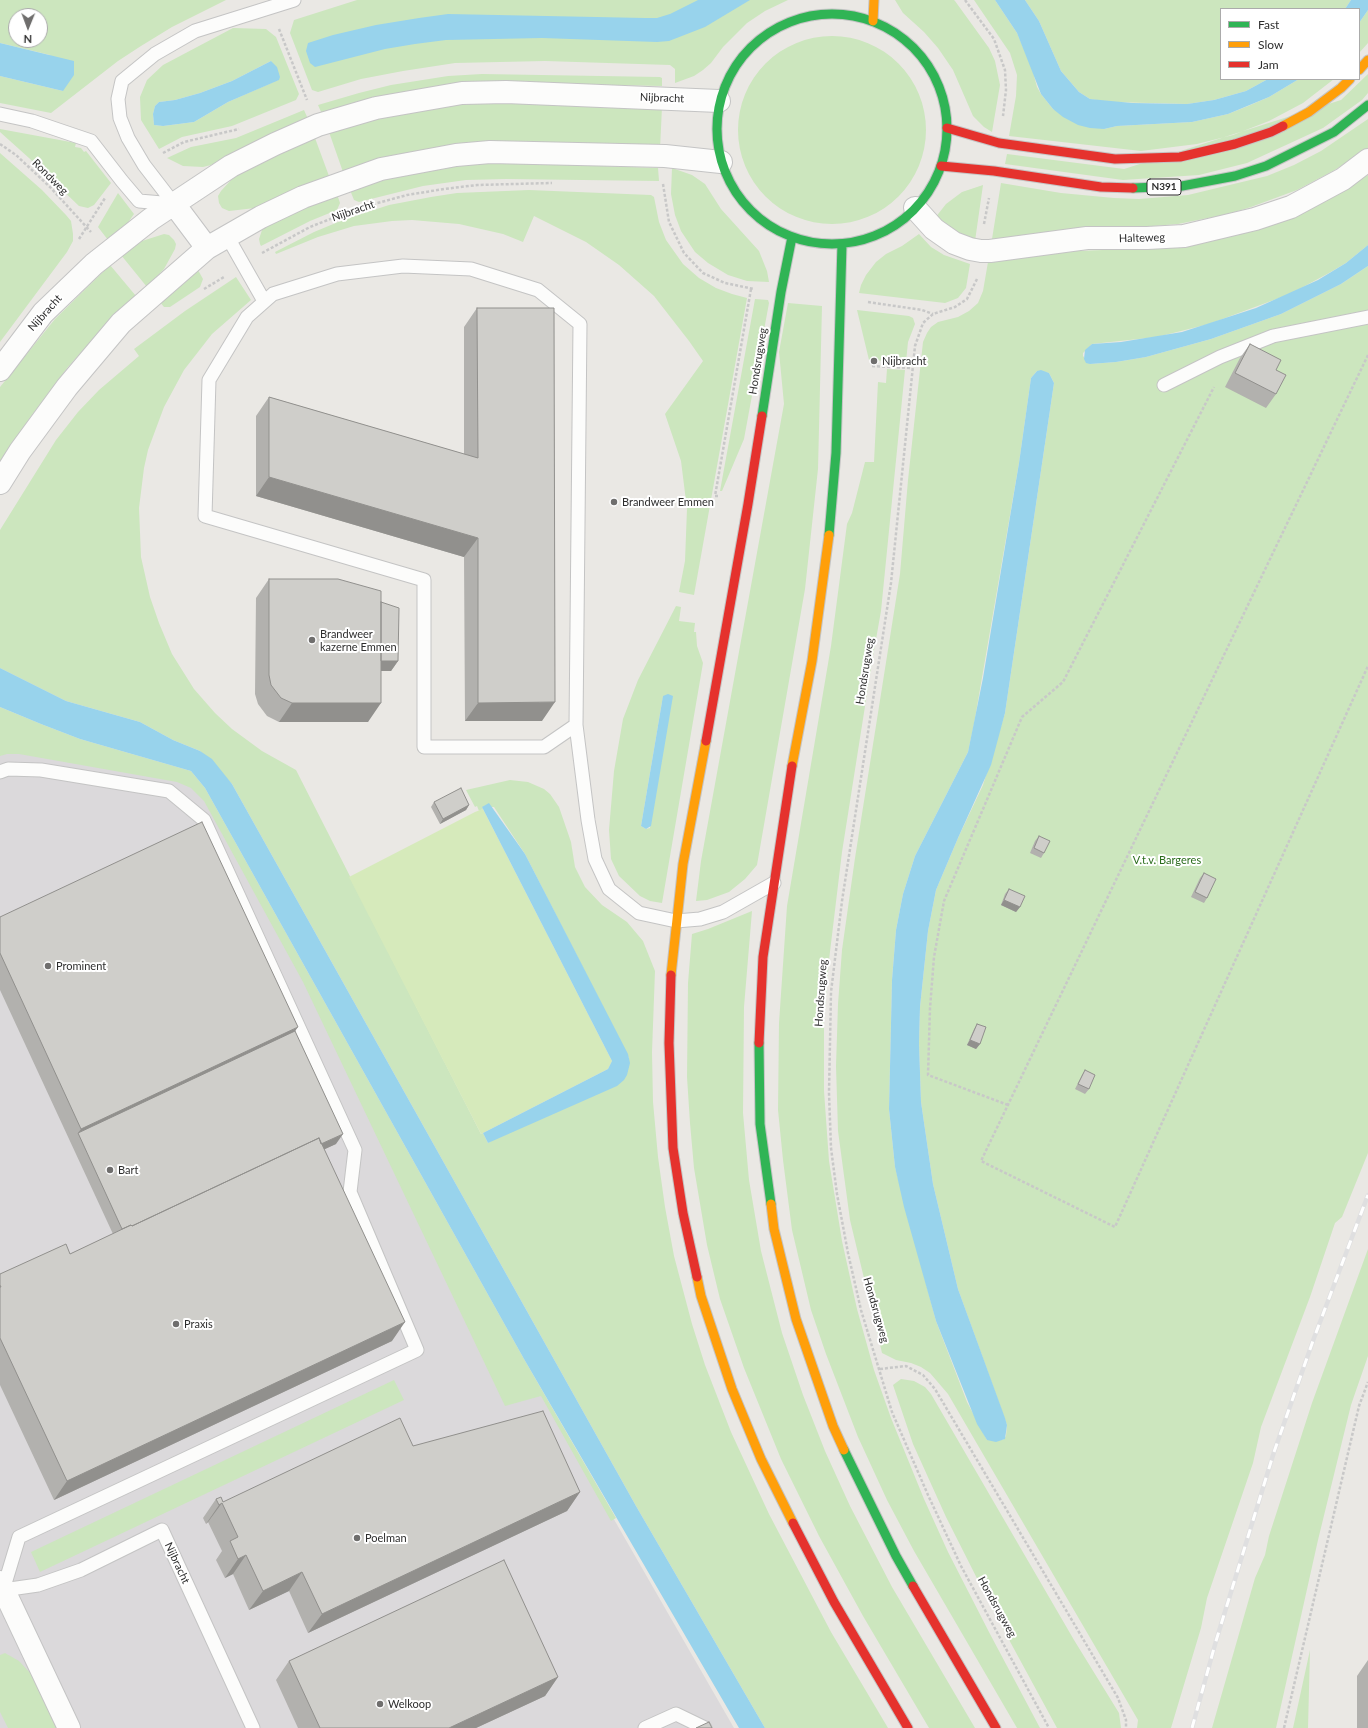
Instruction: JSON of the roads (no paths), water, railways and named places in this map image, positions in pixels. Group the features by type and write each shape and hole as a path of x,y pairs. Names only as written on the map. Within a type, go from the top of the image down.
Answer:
{"main road":[{"path":"873,21 874,0"},
{"path":"835,10 873,21 903,38 927,63 942,94 947,128 946,147 941,166 931,188 915,208 894,226 888,229 869,238 842,244 817,243 792,237 761,220 736,194 721,162 716,131 719,100 731,72 750,47 775,28 804,16 835,10"},
{"path":"1360,69 1368,60"},
{"path":"947,128 999,143 1107,158 1180,157 1235,144 1271,132 1309,112 1342,88 1349,80"},
{"name":"N391","path":"941,166 994,171 1101,187 1145,188 1182,186 1235,176 1266,166 1334,132 1368,105"},
{"name":"Hondsrugweg","path":"792,237 781,292 748,504 724,645 683,864 672,969 669,1043 673,1148 683,1214 701,1296 732,1389 761,1459 834,1602 908,1728"},
{"path":"842,244 836,445 832,511 812,661 794,754 763,957 759,1044 760,1124 774,1229 796,1319 833,1426 896,1556 996,1728"}],"street":[{"name":"Nijbracht","path":"0,370 43,313 94,264 151,219 231,166 318,125 376,108 462,93 506,92 719,100"},
{"path":"0,483 20,451 62,394 121,323 207,248 261,217 303,196 381,169 456,155 490,152 665,156 721,162"},
{"name":"Halteweg","path":"915,208 934,230 954,243 970,249 981,251 1087,238 1147,238 1184,236 1255,219 1291,207 1343,179 1368,160"},
{"path":"174,204 207,248"},
{"path":"1,1588 69,1728"}],"lane":[{"path":"174,204 144,165 128,138 120,118 118,99 122,81 155,54 195,31 294,0"},
{"path":"0,114 32,121 91,141 139,201 174,204"},
{"path":"227,236 264,301"},
{"path":"576,726 544,747 424,747 424,580 205,516 209,380 247,317 273,294 337,274 403,266 471,269 538,290 580,324 576,726 588,820 595,859 609,889 639,913 676,921 700,919 723,912 774,883"},
{"path":"1164,385 1220,357 1273,336 1368,317"},
{"path":"0,772 8,769 41,770 169,791 204,820 355,1150 350,1192 417,1350 19,1537 1,1588"},
{"name":"Nijbracht","path":"1,1588 38,1585 81,1570 162,1530 253,1728"},
{"path":"645,1728 676,1714 705,1728"}],"water":[{"path":"698,0 750,0 705,27 669,41 657,42 542,38 446,40 385,49 315,67 310,63 306,51 308,43 333,35 376,25 448,14 657,18 670,14"},
{"path":"995,0 1025,0 1039,21 1061,71 1079,92 1090,99 1132,103 1187,104 1214,100 1246,91 1266,80 1297,80 1269,97 1228,114 1192,122 1117,126 1104,129 1090,128 1078,125 1063,117 1053,109 1041,94 1017,33"},
{"path":"1351,0 1368,0 1368,10 1360,22 1360,8 1346,8"},
{"path":"0,43 8,45 8,48 21,48 74,61 74,75 63,91 0,76"},
{"path":"271,61 277,67 280,77 279,80 228,102 194,122 163,126 154,125 153,114 155,106 159,102 175,100 200,93 232,81"},
{"path":"1368,245 1368,266 1341,284 1281,314 1211,339 1146,357 1116,362 1090,364 1086,363 1084,359 1085,350 1092,344 1121,342 1182,332 1256,308 1318,280 1346,263"},
{"path":"1041,370 1049,373 1054,383 1005,713 991,765 936,890 928,931 920,1007 919,1043 921,1102 933,1184 958,1289 1007,1425 1005,1439 996,1442 987,1440 977,1424 936,1321 904,1207 895,1167 889,1109 892,980 896,930 903,894 915,856 968,752 983,678 1019,463 1031,378 1037,371"},
{"path":"0,668 66,701 140,722 173,740 200,751 212,759 232,784 636,1506 765,1728 739,1728 524,1359 205,788 191,771 80,739 0,707"},
{"path":"668,694 673,696 651,826 646,829 641,826 663,696"},
{"path":"489,803 525,854 628,1054 630,1063 627,1075 617,1086 488,1143 483,1133 608,1069 612,1061 482,807"}],"railway":[{"path":"1192,1728 1216,1641 1274,1452 1314,1338 1368,1195"}],"place":[{"name":"Nijbracht","path":"874,361"},
{"name":"Brandweer Emmen","path":"614,502"},
{"name":"Brandweer kazerne Emmen","path":"312,640"},
{"name":"Prominent","path":"48,966"},
{"name":"Bart","path":"110,1170"},
{"name":"Praxis","path":"176,1324"},
{"name":"Poelman","path":"357,1538"},
{"name":"Welkoop","path":"380,1704"}],"park label":[{"name":"V.t.v. Bargeres","path":"1167,860"}]}
